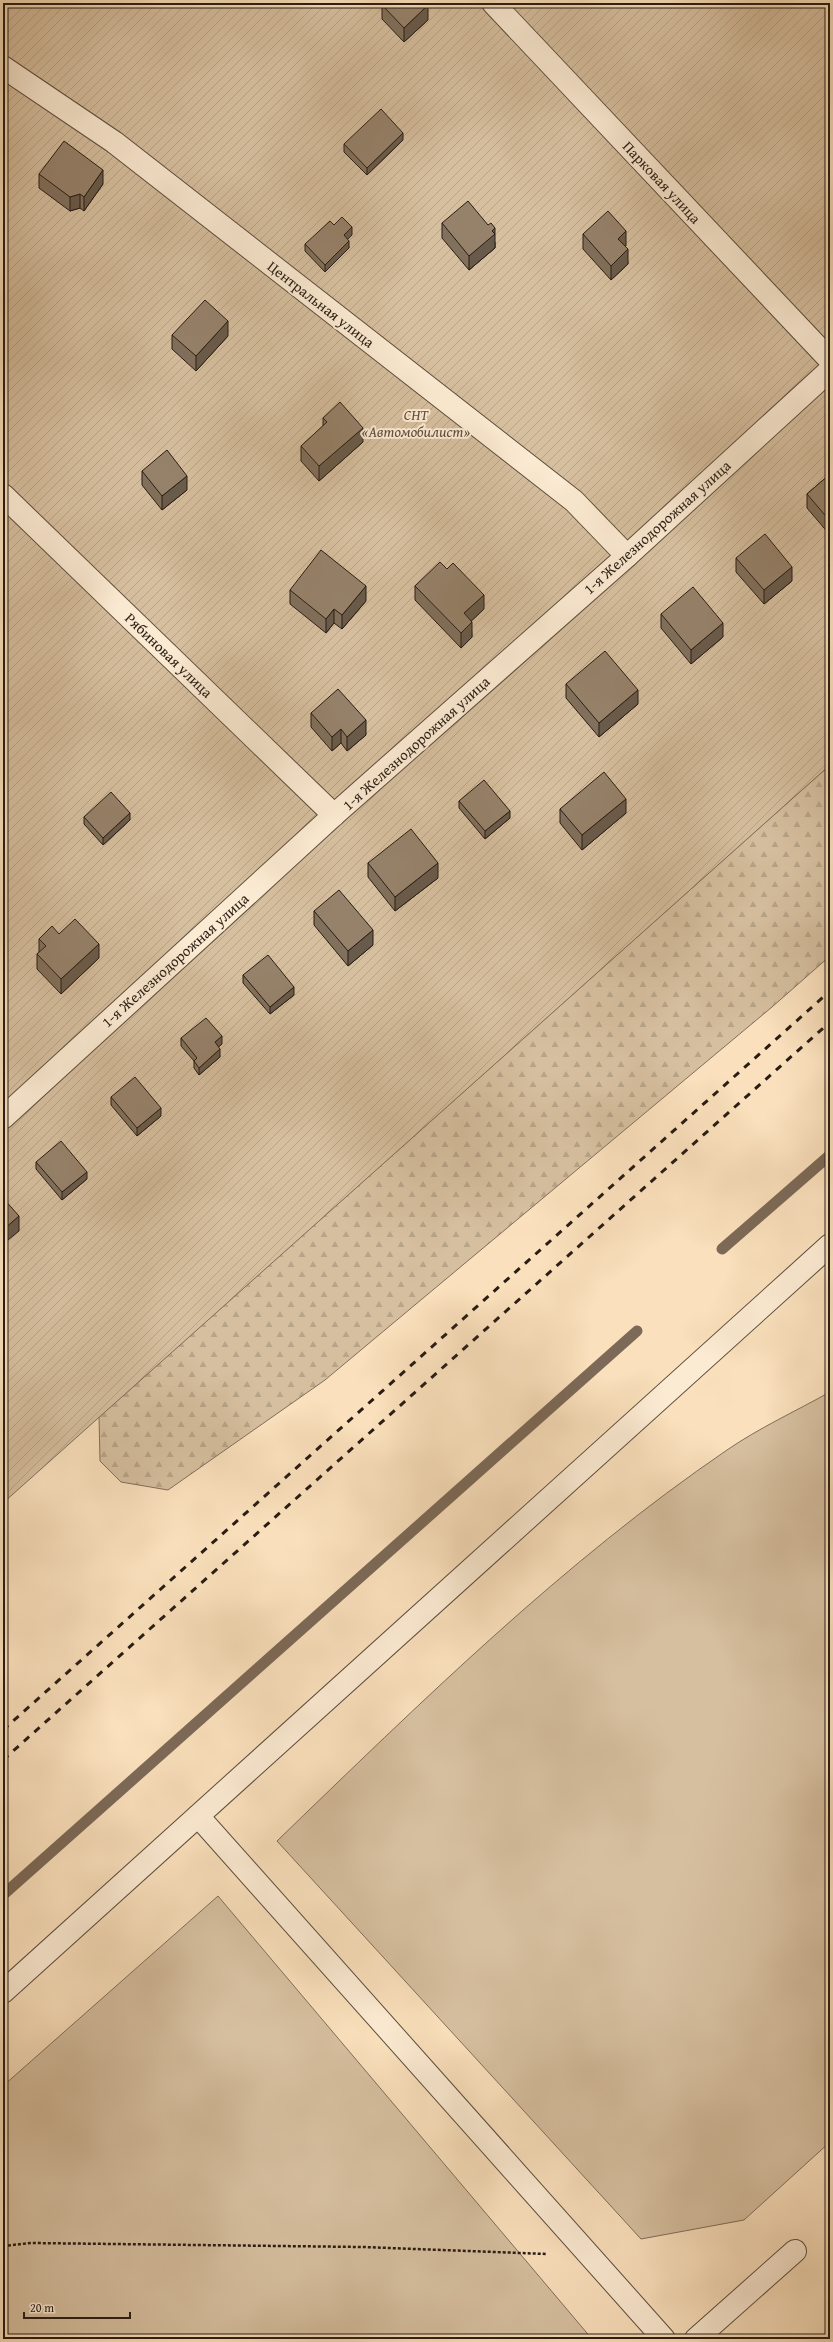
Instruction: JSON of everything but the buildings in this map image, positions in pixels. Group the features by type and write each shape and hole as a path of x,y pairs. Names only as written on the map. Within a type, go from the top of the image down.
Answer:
{"street":[{"name":"Парковая улица","path":"493,3 830,360"},
{"name":"Центральная улица","path":"3,67 114,142 574,501 627,556"},
{"name":"1-я Железнодорожная улица","path":"3,1118 334,815 627,556 830,370"},
{"name":"Рябиновая улица","path":"3,495 334,815"},
{"path":"3,1992 830,1245"},
{"path":"198,1816 664,2339"},
{"path":"696,2339 795,2251"}],"path":[{"path":"3,2246 31,2243 347,2247 589,2255"}],"green space":[{"name":"СНТ «Автомобилист»","path":"3,3 830,3 830,765 3,1503"},
{"path":"830,765 830,956 772,1007 325,1380 168,1490 121,1482 100,1461 99,1417"},
{"path":"830,1392 830,2142 744,2220 641,2239 277,1841 439,1686 550,1587 608,1539 666,1493 739,1442"},
{"path":"218,1896 592,2339 3,2339 3,2086"}],"waterway":[{"path":"722,1249 830,1155"},
{"path":"3,1895 637,1331"}],"railway":[{"path":"3,1730 830,991"},
{"path":"3,1760 830,1022"}]}
